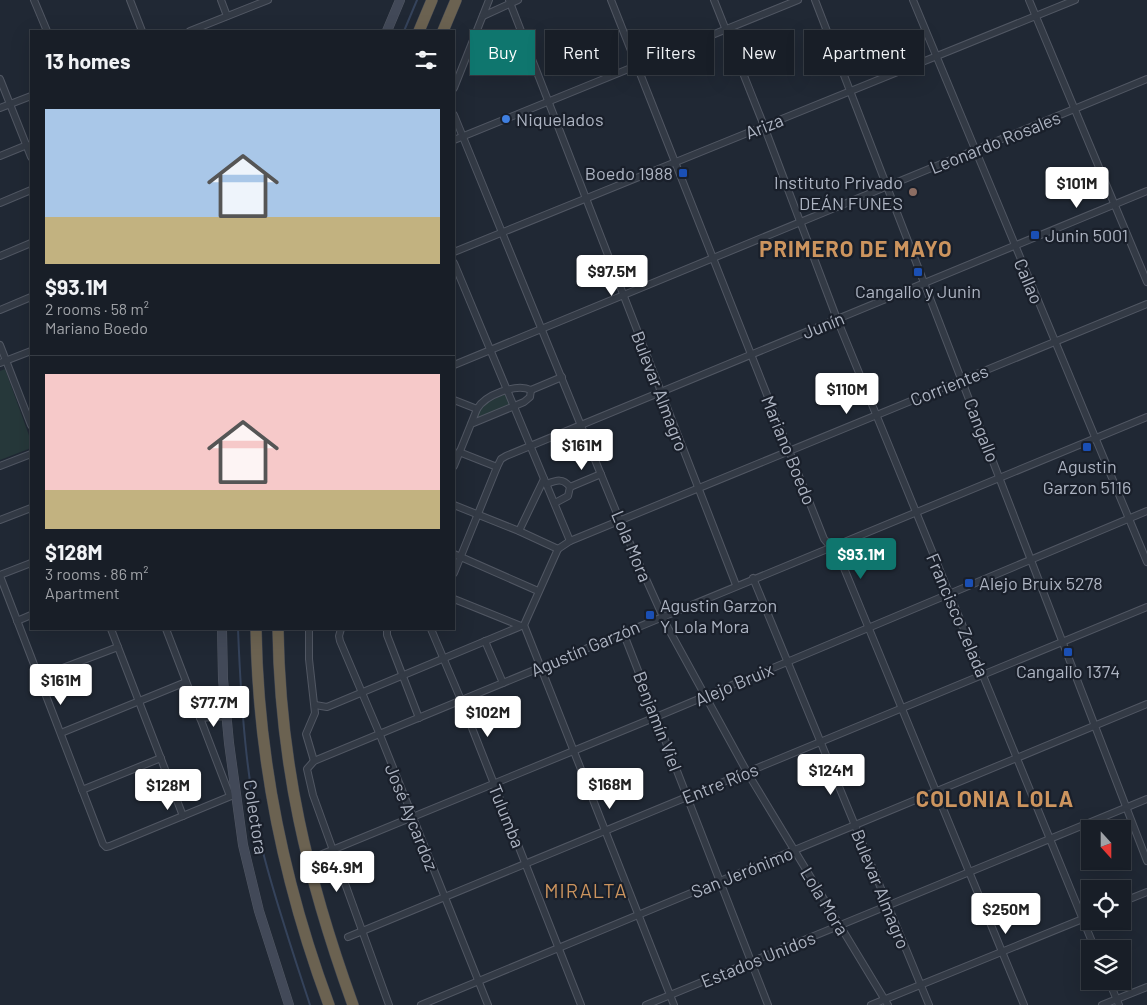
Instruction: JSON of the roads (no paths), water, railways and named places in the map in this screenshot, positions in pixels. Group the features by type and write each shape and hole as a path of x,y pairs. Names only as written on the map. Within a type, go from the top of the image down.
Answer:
{"highway":[{"path":"419,30 432,0"},
{"path":"443,30 456,0"},
{"path":"256,630 260,709 271,795 290,884 312,958 329,1005"},
{"path":"278,630 282,715 297,814 321,912 354,1005"},
{"path":"312,958 316,986 323,1005"}],"street":[{"path":"34,0 47,30"},
{"path":"130,0 142,30"},
{"path":"221,0 228,16"},
{"path":"193,30 268,0"},
{"path":"387,30 400,0"},
{"path":"455,86 489,0"},
{"path":"483,16 509,2 518,0"},
{"name":"Mariano Boedo","path":"611,0 628,43"},
{"name":"Francisco Zelada","path":"714,0 726,30"},
{"path":"726,30 798,0"},
{"name":"Cangallo","path":"815,0 926,283 1147,861"},
{"name":"Callao","path":"913,0 1147,562"},
{"path":"1029,0 1147,282"},
{"name":"Ariza","path":"455,252 1074,0"},
{"name":"Bulevar Almagro","path":"509,2 736,585"},
{"path":"455,140 628,70"},
{"name":"Mariano Boedo","path":"641,75 824,538 839,556 1024,1005"},
{"name":"Francisco Zelada","path":"744,75 837,319 1081,914"},
{"path":"0,78 30,154"},
{"name":"Leonardo Rosales","path":"455,364 1147,79"},
{"path":"0,108 30,96"},
{"name":"Lola Mora","path":"455,118 620,521 662,616 748,772 886,1002"},
{"path":"0,156 27,145"},
{"path":"0,203 30,190"},
{"name":"Junín","path":"497,467 501,460 581,424 1015,247 1147,191"},
{"path":"0,256 30,243"},
{"path":"455,265 570,542"},
{"path":"0,310 30,297"},
{"name":"Corrientes","path":"558,549 620,521 1147,304"},
{"path":"0,345 3,362 30,423"},
{"path":"3,362 30,351"},
{"path":"455,464 477,409 487,399 507,391 523,388 531,390 562,377"},
{"path":"471,424 528,399 531,390"},
{"path":"455,400 477,409"},
{"name":"Agustín Garzón","path":"314,761 736,585 1147,417"},
{"path":"460,452 497,467 478,514 457,555 538,591"},
{"path":"0,466 30,454"},
{"path":"570,487 601,474"},
{"path":"545,482 562,480 570,487"},
{"path":"519,531 545,482"},
{"path":"555,503 568,496 570,487"},
{"path":"316,705 327,707 522,626 558,549 455,505"},
{"path":"0,520 30,508"},
{"name":"Alejo Bruix","path":"320,855 656,717 1147,511"},
{"path":"30,563 0,576 103,844 106,847 233,795 200,718 166,630"},
{"name":"Bulevar Almagro","path":"753,578 929,1005"},
{"path":"455,599 522,626 542,666 674,1005"},
{"name":"Entre Ríos","path":"348,937 1147,607"},
{"path":"17,621 30,615"},
{"path":"111,630 183,816"},
{"name":"Colectora","path":"222,630 226,716 233,795 250,878 289,1005"},
{"path":"308,630 309,659 316,705 314,719 306,734 314,761 307,773 361,932 390,1005"},
{"name":"José Aycardoz","path":"341,630 340,641 380,735 488,1005"},
{"path":"386,630 419,718"},
{"name":"Tulumba","path":"431,630 461,700 581,1005"},
{"name":"Benjamín Viel","path":"624,632 768,1005"},
{"path":"485,641 503,683"},
{"path":"39,678 118,647"},
{"path":"60,733 186,682"},
{"name":"San Jerónimo","path":"421,1005 1147,704"},
{"path":"200,718 226,716"},
{"path":"82,790 161,758"},
{"name":"Estados Unidos","path":"646,1005 1147,798"},
{"path":"1131,898 1147,892"},
{"path":"871,1005 886,1002 921,985 1081,920"},
{"path":"1102,1005 1117,1002 1147,987"},
{"path":"1112,990 1117,1002"}],"waterway":[{"path":"404,30 417,0"},
{"path":"238,630 245,743 258,828 274,893 310,1005"}],"place":[{"name":"Niquelados","path":"506,119"},
{"name":"Boedo 1988","path":"683,173"},
{"name":"Instituto Privado DEÁN FUNES","path":"913,192"},
{"name":"Junin 5001","path":"1035,235"},
{"name":"Cangallo y Junin","path":"918,272"},
{"name":"Agustin Garzon 5116","path":"1087,447"},
{"name":"Alejo Bruix 5278","path":"969,583"},
{"name":"Agustin Garzon Y Lola Mora","path":"650,615"},
{"name":"Cangallo 1374","path":"1068,652"}],"district":[{"name":"PRIMERO DE MAYO","path":"856,248"},
{"name":"COLONIA LOLA","path":"995,798"},
{"name":"MIRALTA","path":"586,890"}]}
